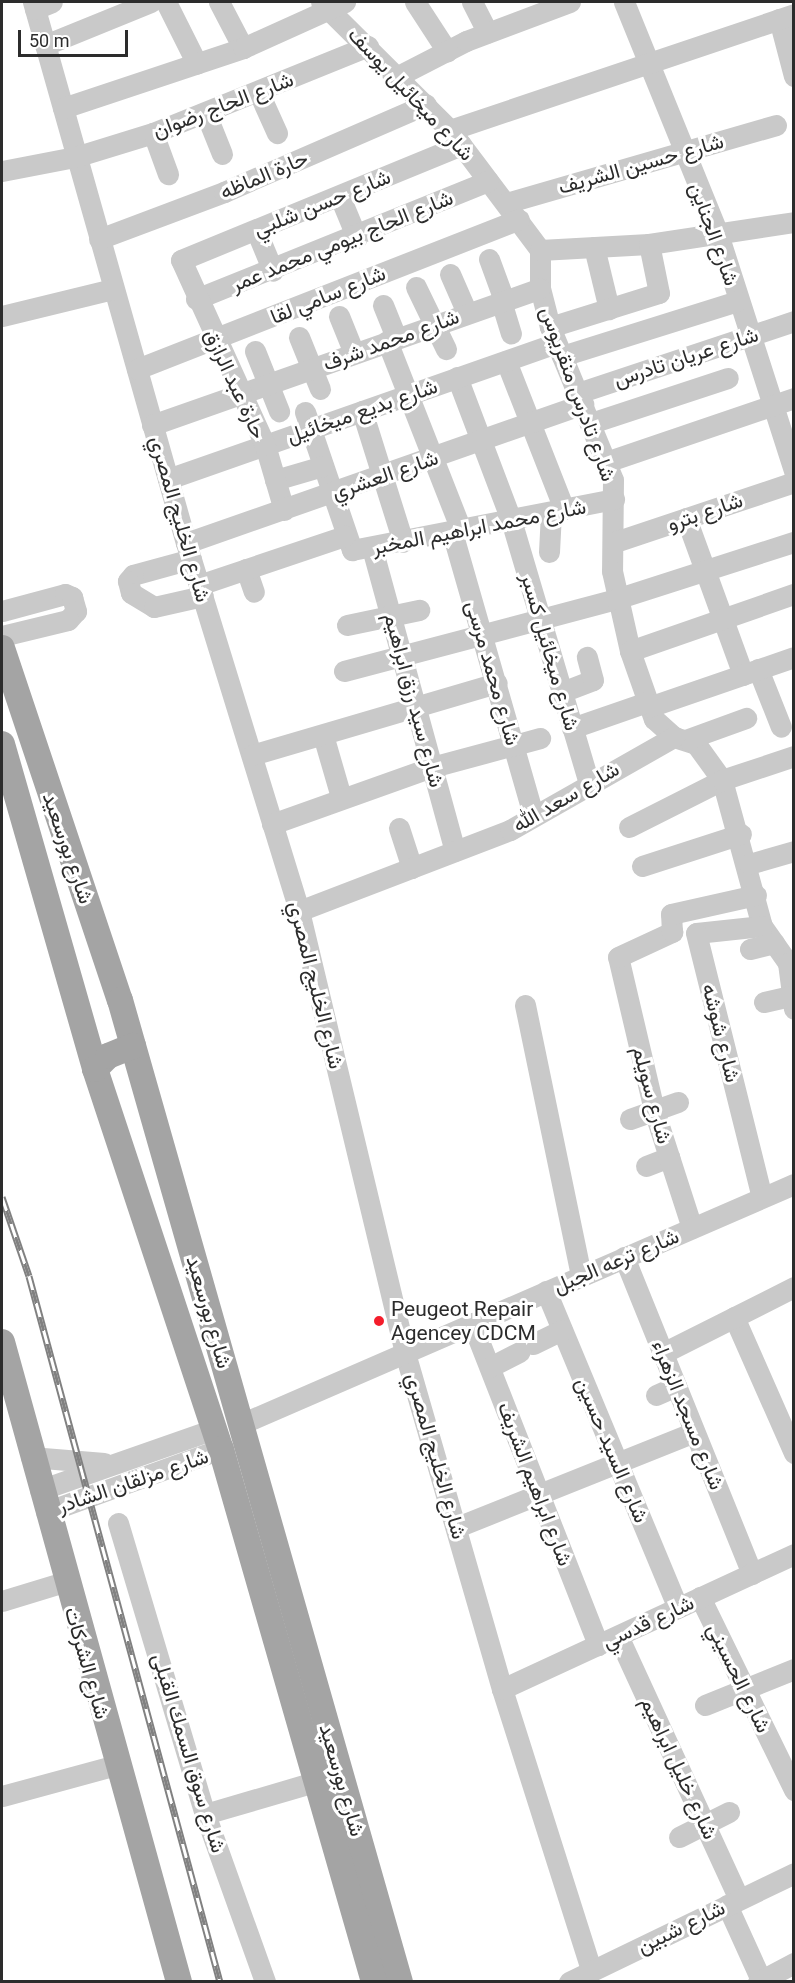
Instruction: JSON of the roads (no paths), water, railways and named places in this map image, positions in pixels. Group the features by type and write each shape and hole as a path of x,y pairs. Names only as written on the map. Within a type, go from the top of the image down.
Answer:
{"main road":[{"name":"شارع بورسعيد","path":"2,648 50,797 120,1000 400,1982"},
{"name":"شارع بورسعيد","path":"2,744 95,1068 218,1439 374,1982"},
{"path":"20,806 50,797"},
{"path":"80,1017 102,1023 115,1014 120,1000"},
{"path":"95,1068 108,1056 133,1046"},
{"name":"شارع الشركات","path":"2,1342 8,1399 31,1457 64,1582 179,1982"}],"street":[{"path":"45,45 151,2"},
{"path":"166,2 197,64"},
{"path":"219,2 243,48"},
{"path":"416,2 447,51"},
{"path":"472,2 487,32"},
{"path":"398,76 532,8 570,2"},
{"name":"شارع الجناين","path":"624,2 682,152 718,234 794,471"},
{"name":"شارع الخليج المصري","path":"40,4 45,45 75,158 188,551 299,911 405,1353 502,1689 591,1970"},
{"path":"63,108 243,48 332,4"},
{"name":"شارع ميخائيل يوسف","path":"332,4 368,46 426,104 456,138 512,211"},
{"path":"786,17 794,76"},
{"name":"شارع حسن شلبي","path":"182,260 339,198 456,138 786,17"},
{"name":"شارع الحاج رضوان","path":"2,171 75,158 153,133 259,93 368,46"},
{"path":"259,93 277,133"},
{"name":"حارة الماظه","path":"99,239 224,192 426,104"},
{"path":"206,114 222,154"},
{"name":"شارع حسين الشريف","path":"512,211 682,152 776,125"},
{"path":"153,133 168,174"},
{"name":"شارع الحاج بيومي محمد عمر","path":"196,300 357,237 488,181"},
{"path":"339,198 357,237"},
{"path":"512,211 540,250 649,244 793,223"},
{"name":"شارع سامي لقا","path":"137,369 214,339 512,211"},
{"path":"256,230 273,271"},
{"path":"556,342 609,309 659,293 649,244"},
{"path":"594,248 609,309"},
{"name":"شارع تادرس منقريوس","path":"540,250 540,288 556,342 606,462 614,499 616,599 630,651 648,704 722,780 741,834 756,896 778,943 792,1003"},
{"path":"489,259 503,300 511,334"},
{"name":"حارة عبد الرازق","path":"182,260 196,300 243,393 265,445 284,510"},
{"path":"450,274 467,313"},
{"path":"416,287 446,349"},
{"name":"شارع محمد شرف","path":"152,425 540,288"},
{"path":"2,316 113,289"},
{"path":"556,342 738,301"},
{"name":"شارع محمد مرسى","path":"383,305 392,340 435,458 457,531 482,632 533,814"},
{"path":"339,316 354,353"},
{"name":"شارع عريان تادرس","path":"584,407 749,336 794,321"},
{"path":"299,337 320,389"},
{"name":"شارع بديع ميخائيل","path":"168,479 265,445 308,420 362,411 556,342"},
{"path":"255,351 279,411"},
{"path":"506,361 531,422 558,510 549,552"},
{"name":"شارع ميخائيل كسبر","path":"457,378 511,520 589,784"},
{"path":"584,407 728,378"},
{"path":"606,462 794,398"},
{"name":"شارع العشري","path":"201,590 154,607 131,593 128,581 133,574 284,510 531,422 584,407"},
{"path":"362,411 403,542"},
{"path":"201,590 246,569 346,540 308,420"},
{"path":"275,480 323,466"},
{"name":"شارع بترو","path":"615,542 794,482"},
{"name":"شارع محمد ابراهيم المخبر","path":"346,540 356,551 614,499"},
{"path":"687,518 723,619 781,727"},
{"path":"344,671 538,616 616,599 794,542"},
{"name":"شارع سيد رزق ابراهيم","path":"372,548 455,851"},
{"path":"246,569 254,592"},
{"path":"2,611 65,594 76,611 69,620 2,636"},
{"path":"630,651 794,594"},
{"path":"347,625 418,610"},
{"path":"562,692 593,680 587,657"},
{"path":"572,728 794,657"},
{"path":"252,755 497,683"},
{"name":"شارع سعد الله","path":"299,911 510,830 533,814 681,738 746,718"},
{"path":"322,735 340,797"},
{"path":"272,824 340,797 432,767 540,738"},
{"path":"629,827 722,780 794,756"},
{"path":"399,828 412,868"},
{"path":"642,866 741,834"},
{"path":"749,864 794,851"},
{"path":"756,896 673,913 672,932 677,937 696,933 778,943"},
{"name":"شارع سويلم","path":"672,932 621,953 618,960 654,1110 692,1228"},
{"name":"شارع شوشه","path":"696,933 762,1197"},
{"path":"750,949 778,943"},
{"path":"764,1002 792,1003"},
{"path":"525,1005 581,1276"},
{"path":"630,1119 678,1102"},
{"path":"646,1166 669,1157"},
{"name":"شارع ترعه الجبل","path":"241,1424 794,1184"},
{"name":"شارع مسجد الزهراء","path":"624,1257 752,1574"},
{"path":"663,1353 794,1287"},
{"name":"شارع السيد حسين","path":"546,1291 678,1608"},
{"path":"734,1317 794,1453"},
{"name":"شارع ابراهيم الشريف","path":"472,1323 598,1645"},
{"path":"489,1367 562,1330"},
{"path":"656,1395 676,1386"},
{"path":"457,1527 694,1432"},
{"name":"شارع مزلقان الشادر","path":"43,1501 117,1463 155,1450 218,1439"},
{"name":"شارع مزلقان الشادر","path":"43,1501 161,1471 218,1439"},
{"path":"155,1450 161,1471"},
{"path":"31,1457 117,1463"},
{"name":"شارع سوق السمك القبلى","path":"118,1523 205,1814 265,1982"},
{"name":"شارع قدسي","path":"502,1689 794,1554"},
{"path":"2,1601 64,1582"},
{"name":"شارع الحسيني","path":"700,1598 794,1790"},
{"name":"شارع خليل ابراهيم","path":"618,1636 705,1824 759,1981"},
{"path":"705,1705 794,1669"},
{"path":"2,1796 116,1765"},
{"path":"205,1814 318,1781"},
{"path":"679,1837 729,1812"},
{"name":"شارع شبين","path":"569,1982 794,1873"},
{"path":"759,1981 794,1963"}],"railway":[{"path":"2,1197 29,1276 220,1982"}],"place":[{"name":"Peugeot Repair Agencey CDCM","path":"379,1321"}]}
